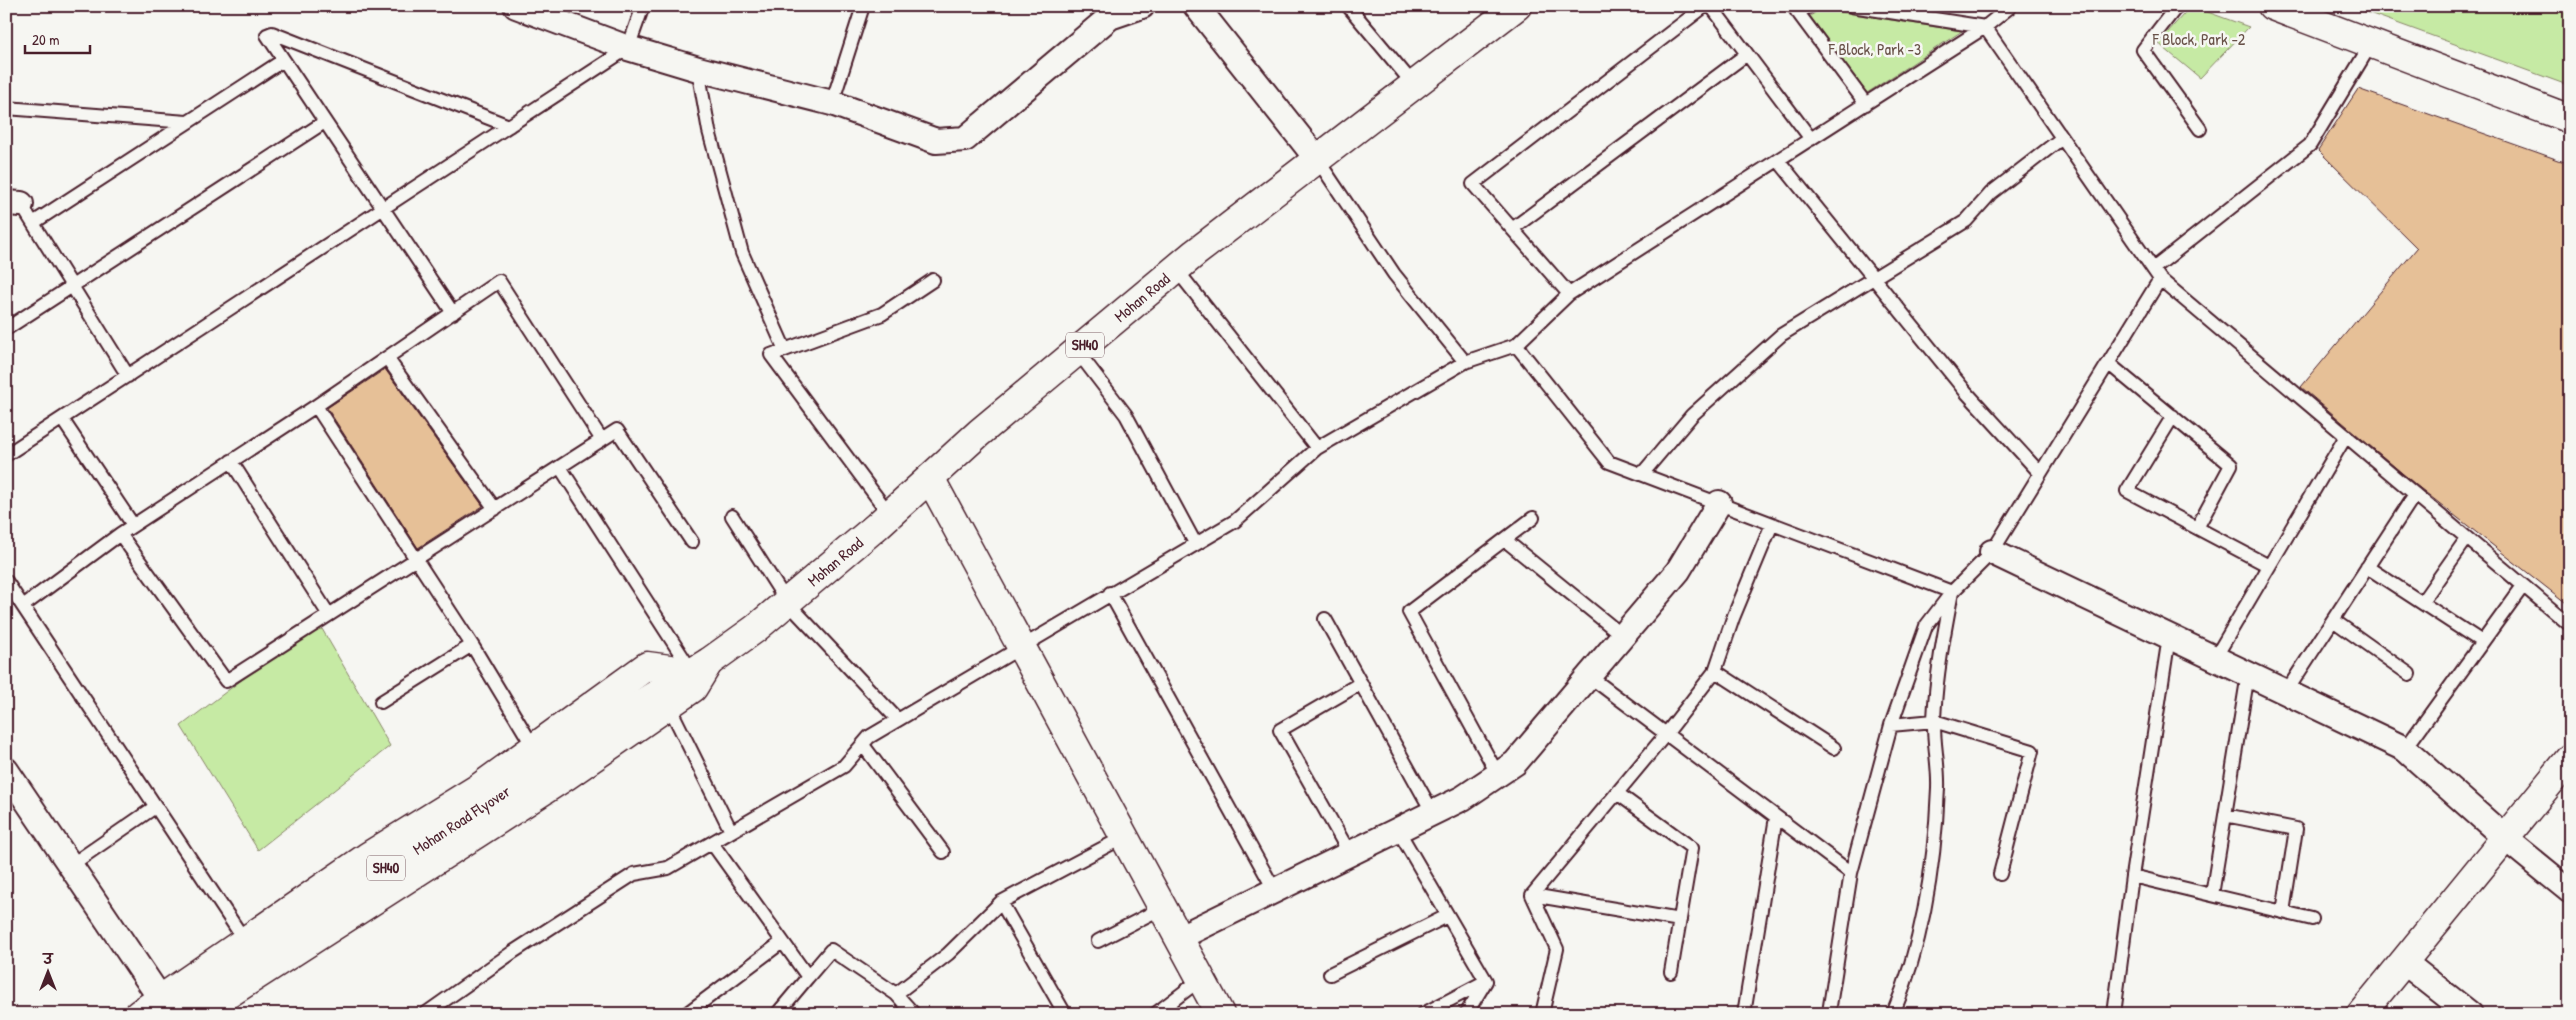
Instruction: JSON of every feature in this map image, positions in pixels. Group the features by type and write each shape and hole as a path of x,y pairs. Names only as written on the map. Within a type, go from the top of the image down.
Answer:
{"street":[{"path":"516,6 628,48 698,69 832,103 936,141 965,139 1110,17 1142,6"},
{"path":"1196,6 1317,159"},
{"name":"Mohan Road","path":"665,698 700,667 755,629 890,514 979,433 1176,269 1517,6"},
{"path":"2272,6 2570,119"},
{"path":"930,478 1220,1014"},
{"path":"1178,938 1463,798 1514,763 1678,571 1719,503"},
{"path":"1992,552 2405,749 2505,838 2570,891"},
{"path":"6,770 71,865 154,1009 245,941 367,857 477,789 647,666 700,667"},
{"path":"197,1014 566,776 665,698"},
{"name":"Mohan Road Flyover","path":"154,1009 610,723 665,698"},
{"path":"2361,1014 2569,761"},
{"path":"2404,962 2470,1014"}],"lane":[{"path":"6,455 628,48 643,6"},
{"path":"832,103 863,6"},
{"path":"1348,6 1414,85"},
{"path":"1569,294 1473,184 1705,6"},
{"path":"1712,6 1811,139"},
{"path":"1810,6 1795,9 1866,104"},
{"path":"1852,6 1985,27 2156,274 2570,625"},
{"path":"425,1014 441,1009 513,952 634,874 668,868 844,766 869,737 1020,645 1235,521 1317,448 1465,362 1516,345 1569,294 1985,27 2011,6"},
{"path":"2177,6 2143,50 2200,129"},
{"path":"453,313 282,61 267,35 272,33 509,126"},
{"path":"1829,1012 1851,872 1892,725 1926,626 1952,592 1992,552 2108,363 2156,274 2310,145 2371,44"},
{"path":"1512,229 1748,54"},
{"path":"128,376 72,286 20,210 187,122 282,61"},
{"path":"698,69 709,131 742,253 785,350"},
{"path":"6,108 187,122"},
{"path":"6,330 323,122"},
{"path":"1642,474 1692,415 1781,335 1966,220 1991,193 2062,138"},
{"path":"1317,159 1394,274 1465,362"},
{"path":"1778,160 1966,392 2040,473"},
{"path":"1176,269 1317,448"},
{"path":"890,514 771,355 882,314 933,280"},
{"path":"23,606 133,525 316,406 499,281 602,440"},
{"path":"1516,345 1609,462 1952,592"},
{"path":"1077,351 1126,415 1195,544"},
{"path":"387,358 495,509"},
{"path":"2108,363 2231,465 2197,528"},
{"path":"316,406 472,645 534,748"},
{"path":"2173,416 2127,491 2269,566"},
{"path":"62,419 133,525"},
{"path":"120,534 226,680 617,430 692,542"},
{"path":"2214,658 2346,436"},
{"path":"231,461 329,615"},
{"path":"560,467 700,667"},
{"path":"2286,692 2415,494"},
{"path":"732,516 787,602 898,720"},
{"path":"1498,774 1409,612 1533,518"},
{"path":"1532,895 1666,734 1715,671 1732,618 1772,524"},
{"path":"2422,602 2467,538"},
{"path":"1505,540 1622,636"},
{"path":"2367,567 2482,642"},
{"path":"6,581 245,941"},
{"path":"2405,749 2523,586"},
{"path":"1893,1014 1900,997 1928,899 1938,786 1934,721 1941,653 1952,592"},
{"path":"1110,593 1275,891"},
{"path":"1325,619 1434,813"},
{"path":"2333,620 2409,674"},
{"path":"2114,1014 2132,876 2170,637"},
{"path":"381,702 472,645"},
{"path":"1715,671 1834,748"},
{"path":"2212,895 2248,674"},
{"path":"1588,676 1851,872"},
{"path":"1350,854 1280,730 1361,683"},
{"path":"665,698 732,831"},
{"path":"1892,725 1934,721 2032,751 2000,874"},
{"path":"862,745 943,852"},
{"path":"1617,793 1692,848 1671,972"},
{"path":"71,865 155,807"},
{"path":"2225,815 2296,829 2283,912"},
{"path":"1744,1014 1776,817"},
{"path":"1398,830 1486,981"},
{"path":"896,994 948,954 1001,902 1124,837"},
{"path":"712,843 808,977"},
{"path":"2132,876 2312,919"},
{"path":"1532,895 1680,920"},
{"path":"1532,895 1557,949 1542,1014"},
{"path":"1001,902 1065,1014"},
{"path":"1098,941 1162,908"},
{"path":"1330,974 1447,916"},
{"path":"686,1014 782,942"},
{"path":"777,1014 831,950 896,994 914,1014"},
{"path":"1155,1014 1201,979"},
{"path":"1423,1014 1486,981"},
{"path":"1466,1014 1486,981"}],"green space":[{"name":"F Block, Park -2","path":"2191,6 2249,27 2200,78 2158,43"},
{"path":"2350,6 2570,6 2570,86"},
{"name":"F Block, Park -3","path":"1821,9 1962,31 1867,93 1810,16"},
{"path":"318,622 390,746 258,850 181,726"}],"building":[{"path":"2358,89 2570,164 2570,606 2416,485 2301,387 2417,248 2318,150"},
{"path":"385,369 483,506 418,548 327,408"}]}
